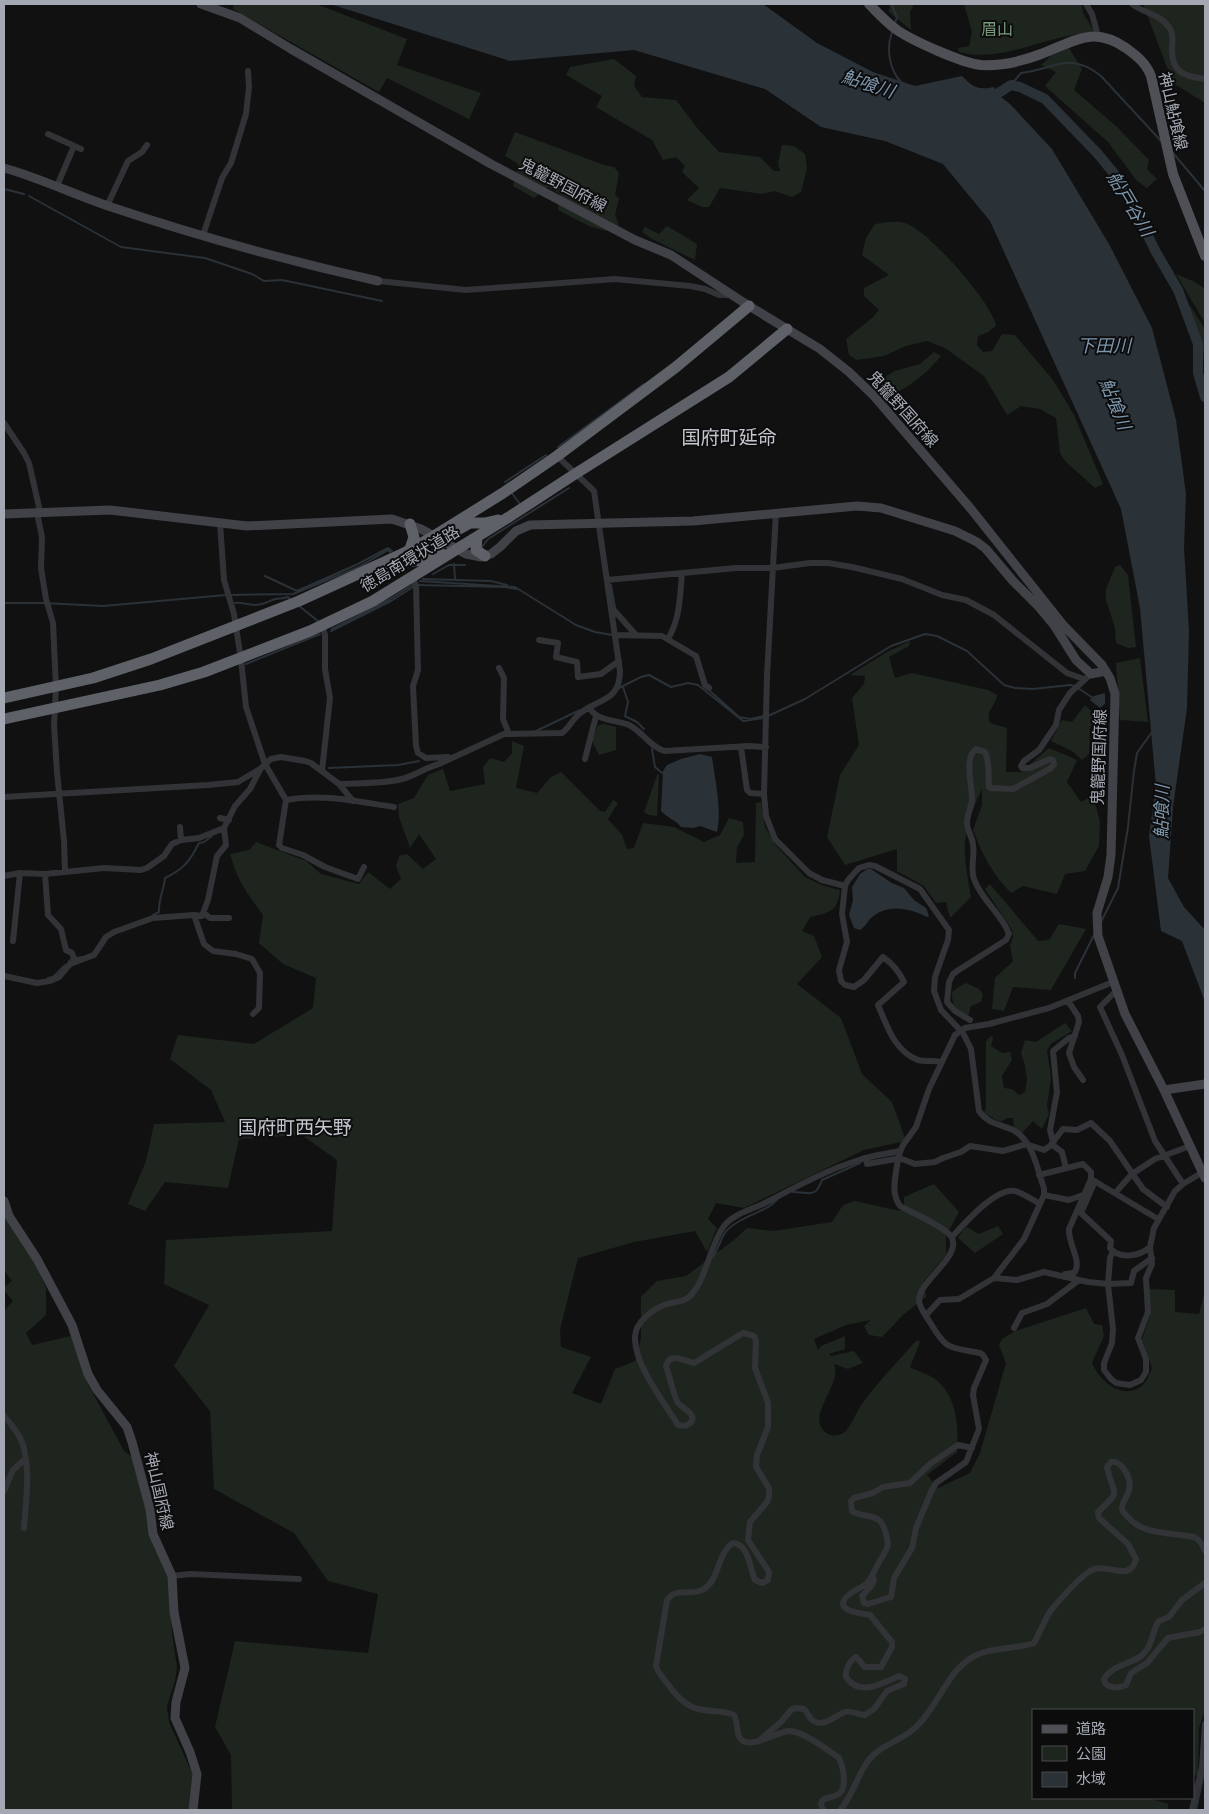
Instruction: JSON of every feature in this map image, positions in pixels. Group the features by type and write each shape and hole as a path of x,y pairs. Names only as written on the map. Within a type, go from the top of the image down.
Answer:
{"highway":[{"name":"徳島南環状道路","path":"4,698 93,678 143,661 299,601 410,549 434,536 557,456 676,367 749,306"},
{"name":"徳島南環状道路","path":"4,719 160,685 241,658 322,625 373,601 729,377 787,329"},
{"path":"434,536 451,533 470,523 485,523 509,517"},
{"path":"410,524 414,536 410,549"},
{"path":"477,537 476,550 485,556"},
{"path":"377,565 422,560 440,552 457,549"}],"main road":[{"name":"鬼籠野国府線","path":"201,4 240,18 290,49 491,164 635,240 671,255 749,306 820,349 849,372 874,396 971,509 1064,626 1106,671 1115,694 1111,855 1108,877 1098,907 1097,930 1125,1014 1164,1090 1204,1175"},
{"path":"869,4 886,21 902,33 964,61 991,65 1040,55 1081,37 1098,36"},
{"name":"神山鮎喰線","path":"1098,36 1119,43 1137,56 1147,67 1152,81 1167,151 1205,256"},
{"path":"4,168 28,174 107,206 202,235 337,272 378,281"},
{"path":"4,514 110,510 248,526 392,520 410,524 474,557 485,556 501,546 516,531 530,525 694,521 776,512 857,506 874,507 969,537 986,549 1013,582 1039,607 1054,625 1076,660 1085,679 1106,671"},
{"path":"1164,1090 1205,1084"},
{"name":"神山国府線","path":"4,1201 9,1216 37,1260 72,1325 88,1374 101,1396 127,1427 150,1510 153,1534 172,1576 174,1612 186,1668 176,1702 175,1718 197,1774 193,1810"}],"street":[{"path":"1086,4 1092,14 1098,36"},
{"path":"1132,4 1161,19 1170,29 1172,59 1179,70 1188,77 1205,79"},
{"path":"202,235 222,178 231,163 246,114 249,88 248,71"},
{"path":"48,134 78,147 57,186"},
{"path":"107,206 128,162 142,152 147,144"},
{"path":"378,281 466,290 615,279 690,286 705,289 719,295 732,295"},
{"path":"4,423 30,463 39,512 42,537 41,568 53,623 57,772 65,872"},
{"path":"338,784 399,780 415,775 430,766 439,764 504,734 562,733 578,714 610,697 616,690 620,677 619,661 597,524 594,491 557,456"},
{"path":"776,512 772,568 764,794 766,816 772,833 779,844 809,873 822,880 845,886"},
{"path":"220,523 224,580 229,595 241,658 246,707 263,766 286,800 279,845 282,848 303,855 325,867 358,880 364,867"},
{"path":"607,580 736,568 772,568 819,563 852,567 892,576 942,594 966,600 994,615 1067,673 1085,679 1070,693 1060,710 1056,726 1039,750 1024,761 1022,766 1022,768 1030,768 1050,759 1053,760 1054,764 1051,768 1013,789 991,788 989,787 988,759 985,752 976,749 972,751 969,776 972,802 967,824 974,845 972,871 974,881 1007,928 1009,934 1006,940 957,971 951,977 947,1002 955,1011 970,1020"},
{"path":"668,639 675,627 682,573"},
{"path":"412,578 416,585 418,670 413,686 416,746 418,754 426,758 452,757"},
{"path":"611,607 636,635"},
{"path":"322,625 325,635 325,669 330,698 322,771"},
{"path":"614,635 662,636 668,639 696,656 705,685 709,688"},
{"path":"539,640 558,643 556,657 577,662 578,677 601,674 619,661"},
{"path":"499,668 504,678 504,719 509,734"},
{"path":"590,708 596,716 631,726 657,749 665,751 766,746"},
{"path":"584,759 596,716"},
{"path":"742,747 747,790 750,793 764,794"},
{"path":"4,797 179,788 230,783 245,779 276,758 287,758 305,761 322,771 338,784 353,802"},
{"path":"4,976 30,982 45,982 59,977 74,958 94,955 106,937 114,932 153,918 202,916 217,856 226,845 224,828 232,810 250,789 263,766"},
{"path":"286,800 304,796 394,808"},
{"path":"220,818 228,820"},
{"path":"180,828 181,840"},
{"path":"4,876 20,872 45,874 104,868 141,870 164,856 172,844 181,840 199,838 224,828"},
{"path":"941,1062 918,1060 901,1051 897,1045 878,1005 904,982 900,973 892,964 883,957 864,980 854,987 845,985 841,981 840,963 847,942 842,914 845,886 859,868 869,865 875,866 923,891 949,930 948,940 934,984 935,998 941,1010 963,1033 972,1049 978,1111 983,1117 994,1124 1015,1131 1028,1144 1044,1150 1053,1143 1063,1129 1077,1130 1091,1123 1110,1140 1143,1189 1167,1208"},
{"path":"13,941 20,872"},
{"path":"45,874 48,915 61,929 66,950 72,953 74,958"},
{"path":"204,913 210,918 229,918"},
{"path":"194,915 204,944 213,952 236,954 252,959 260,973 268,978"},
{"path":"253,1014 259,1008 260,973"},
{"path":"952,1237 939,1227 900,1206 896,1201 893,1190 900,1154 916,1127 929,1089 955,1035 965,1028 989,1024 1115,986"},
{"path":"1115,986 1100,1007 1122,1055 1155,1141 1184,1184"},
{"path":"1068,1001 1078,1016 1079,1022 1069,1053 1074,1067 1083,1080"},
{"path":"938,1004 956,1018 989,1024"},
{"path":"1066,1168 1062,1152 1054,1146 1050,1130 1057,1100 1053,1051 1074,1036"},
{"path":"866,1158 867,1164 896,1158 915,1164 935,1162 961,1152 970,1146 1003,1151 1028,1144"},
{"path":"926,1315 940,1300 960,1299 994,1278 1024,1239 1044,1195 1044,1188 1028,1144"},
{"path":"1114,1193 1132,1174 1155,1159 1190,1146"},
{"path":"823,1810 822,1801 841,1793 843,1788 843,1775 839,1758 797,1732 783,1732 760,1741 745,1742 740,1738 734,1715 697,1709 687,1705 658,1671 656,1662 667,1600 676,1592 696,1592 708,1585 713,1580 727,1547 733,1543 739,1544 749,1561 755,1580 762,1584 768,1580 769,1572 748,1540 750,1522 767,1502 769,1496 769,1488 756,1467 757,1455 768,1427 768,1403 755,1368 756,1341 754,1336 743,1333 694,1363 676,1358 671,1358 667,1361 666,1366 678,1403 692,1417 691,1422 683,1426 678,1425 668,1407 658,1396 643,1366 636,1346 636,1330 639,1324 658,1307 688,1298 699,1281 720,1233 731,1219 798,1185 866,1158 900,1154"},
{"path":"1039,1175 1083,1164 1091,1172 1093,1180 1081,1213 1111,1241 1110,1248 1113,1251 1125,1255 1135,1255 1143,1254 1150,1247"},
{"path":"1113,1251 1110,1258 1108,1284 1113,1329 1112,1343 1104,1363 1104,1370 1110,1379 1124,1386 1141,1380 1146,1372 1146,1359 1138,1338 1148,1312 1146,1284 1152,1264 1150,1247 1154,1228 1158,1219 1167,1208 1169,1199 1174,1191 1204,1175"},
{"path":"1093,1180 1158,1219"},
{"path":"1064,1277 1065,1274 1074,1273 1077,1269 1078,1263 1068,1238 1069,1229 1083,1195 1093,1180"},
{"path":"874,1574 872,1585 862,1596 864,1603 868,1604 891,1597 894,1578 912,1548 916,1528 931,1492 936,1483 966,1462 980,1424 973,1396 974,1388 986,1360 980,1353 951,1348 943,1342 920,1305 920,1294 951,1253 952,1237 973,1214 1000,1195 1016,1191 1040,1204"},
{"path":"1044,1195 1069,1200 1083,1195"},
{"path":"994,1278 1018,1280 1044,1272 1108,1284 1131,1282 1134,1271 1152,1258"},
{"path":"1014,1328 1022,1313 1047,1304 1079,1280"},
{"path":"4,1416 16,1430 21,1441 25,1459 28,1482 24,1528"},
{"path":"760,1741 795,1708 804,1709 812,1720 817,1722 828,1721 844,1712 864,1715 874,1709 887,1691 904,1684 904,1679 899,1676 876,1686 860,1688 849,1681 846,1676 846,1670 856,1657 865,1668 881,1667 892,1647 892,1642 870,1615 846,1610 844,1607 846,1598 853,1591 870,1581 886,1551 888,1539 879,1519 856,1514 852,1511 851,1501 854,1498 873,1493 883,1487 910,1483 930,1464 958,1445 972,1448"},
{"path":"4,1491 13,1470 25,1459"},
{"path":"840,1810 869,1759 876,1751 917,1727 951,1677 961,1666 972,1657 987,1651 1034,1643 1049,1613 1075,1583 1089,1571 1096,1568 1109,1568 1118,1572 1132,1569 1136,1559 1128,1544 1098,1515 1098,1512 1113,1498 1115,1492 1107,1467 1111,1462 1116,1461 1121,1464 1127,1478 1130,1489 1122,1511 1130,1520 1141,1527 1160,1533 1196,1538 1201,1542 1205,1551"},
{"path":"172,1576 190,1574 299,1579"},
{"path":"1205,1583 1182,1600 1169,1617 1159,1621 1146,1651 1111,1671 1104,1679 1106,1683 1112,1687 1126,1685 1131,1673 1147,1663 1168,1638 1200,1632 1205,1629"},
{"path":"1192,1810 1202,1767 1205,1724"}],"green space":[{"path":"234,4 316,4 407,39 397,65 481,93 469,119 387,78 379,92 233,9"},
{"path":"890,4 914,4 910,12 911,30 889,12"},
{"name":"眉山","path":"964,4 1082,4 1083,13 1094,31 996,54 984,55 959,52 958,48 969,46 972,32"},
{"path":"1143,4 1205,4 1205,103 1173,83"},
{"path":"1069,48 1082,69 1074,90 1116,126 1149,160 1147,169 1157,179 1147,188 1137,181 1108,142 1045,86 1056,72 1041,65 1052,55"},
{"path":"614,59 636,76 634,86 642,97 676,100 698,129 719,152 760,157 774,171 780,171 778,163 782,145 794,146 805,154 807,168 801,192 792,197 775,191 762,194 720,188 709,207 702,207 687,200 699,188 682,172 685,166 676,157 663,160 652,140 596,107 602,96 566,75 570,67"},
{"path":"515,132 614,167 619,173 615,195 619,198 615,215 619,225 606,231 589,226 558,210 560,194 548,187 534,198 513,186 518,164 505,156"},
{"path":"889,222 904,223 928,238 958,268 984,301 996,326 978,336 977,345 983,352 992,351 1002,334 1015,335 1053,380 1074,415 1103,484 1095,488 1065,461 1060,453 1056,418 1040,409 1021,406 1007,415 984,376 945,348 927,341 906,346 884,356 857,360 849,355 846,339 879,310 864,296 864,288 889,275 862,255 866,238 875,224"},
{"path":"667,226 697,244 695,260 652,239 642,232 645,227 659,234"},
{"path":"1176,274 1195,282 1205,289 1205,323"},
{"path":"1185,298 1205,329 1205,379 1203,348"},
{"path":"934,352 941,356 924,374 912,384 890,396 892,408 873,384 895,371 920,364"},
{"path":"1120,565 1128,575 1136,647 1128,648 1116,643 1115,628 1106,600 1106,589 1115,567"},
{"path":"910,641 909,646 889,657 895,678 912,673 988,690 997,695 989,718 990,723 1007,728 1006,772 1021,772 1049,748 1077,760 1067,782 1081,802 1093,795 1100,822 1099,846 1085,871 1065,874 1057,894 1023,886 1011,893 993,871 984,856 973,830 982,805 982,789 971,815 965,842 971,897 950,918 946,902 936,903 924,886 897,871 897,849 845,865 827,837 840,775 859,745 852,698 864,684 865,676 850,675 887,652"},
{"path":"1140,658 1148,722 1120,720 1116,663"},
{"path":"1085,705 1098,718 1090,727 1089,754 1082,760 1072,751 1051,741 1062,720 1072,722"},
{"path":"604,724 616,727 616,750 599,755 592,741 598,725"},
{"path":"512,741 524,746 516,788 537,793 550,778 561,772 600,811 605,812 613,800 618,803 608,819 622,835 627,849 634,848 643,823 674,827 704,842 720,835 729,818 743,822 744,835 737,847 736,863 755,862 756,803 761,802 765,827 775,844 805,877 824,886 840,890 839,898 834,907 827,912 810,917 802,931 814,936 822,957 797,984 841,1018 862,1074 892,1102 906,1141 864,1150 744,1208 716,1203 708,1219 717,1228 707,1252 695,1231 634,1242 578,1258 560,1330 561,1347 591,1357 572,1393 601,1404 615,1369 635,1361 641,1339 641,1297 657,1281 686,1276 747,1228 773,1231 832,1222 843,1205 855,1201 900,1211 904,1205 904,1197 934,1184 959,1212 946,1236 946,1255 924,1281 926,1297 903,1315 882,1337 869,1335 864,1326 871,1320 846,1325 814,1339 818,1350 821,1346 845,1336 845,1349 829,1354 831,1356 854,1351 863,1363 848,1369 834,1364 833,1382 819,1419 821,1427 828,1434 833,1435 846,1431 876,1385 917,1340 920,1342 910,1367 932,1377 947,1392 957,1421 957,1452 927,1475 938,1488 970,1473 980,1453 1006,1363 999,1345 1002,1339 1015,1331 1086,1308 1094,1324 1102,1325 1104,1336 1092,1363 1095,1369 1111,1386 1125,1391 1132,1391 1144,1384 1152,1368 1142,1339 1150,1316 1149,1289 1175,1290 1175,1312 1199,1314 1205,1291 1205,1710 1199,1728 1198,1774 1194,1776 1194,1709 1032,1709 1032,1799 1152,1799 1168,1804 1168,1810 232,1810 231,1755 215,1727 235,1641 368,1653 378,1594 328,1581 294,1533 214,1489 210,1411 174,1366 209,1305 164,1284 166,1240 332,1231 337,1160 302,1135 239,1139 228,1188 165,1182 145,1211 128,1204 146,1161 154,1124 225,1122 211,1090 170,1059 178,1035 254,1044 313,1008 316,978 283,964 259,943 263,915 243,886 230,854 249,850 256,842 306,861 321,874 359,884 368,872 390,889 401,879 396,866 399,856 407,854 423,869 436,859 419,834 410,848 399,817 398,804 414,798 428,775 443,769 450,791 485,784 483,767 490,758 504,762 512,753"},
{"path":"659,774 657,816 649,815 644,812"},
{"path":"990,884 1038,941 1049,940 1059,924 1086,929 1051,990 1013,987 1004,1011 992,1009 995,978 1013,961 1010,946 1013,937 1012,930 985,889"},
{"path":"966,983 979,989 983,994 981,1002 971,1006 968,1016 956,1007 952,997 952,992"},
{"path":"1065,1023 1072,1031 1051,1044 1047,1050 1051,1078 1047,1105 1049,1114 1042,1129 1033,1121 1021,1134 1014,1128 1013,1118 1000,1122 984,1113 986,1107 986,1041 991,1036 993,1038 991,1046 1002,1053 1010,1052 1012,1060 1002,1076 1004,1088 1012,1089 1019,1095 1025,1092 1027,1080 1021,1053 1025,1040 1036,1042"},
{"path":"4,1212 35,1263 46,1288 46,1315 26,1333 32,1345 71,1336 89,1386 124,1451 132,1457 144,1500 151,1538 170,1582 172,1633 177,1667 175,1681 167,1706 169,1722 193,1775 189,1810 4,1810 4,1311 13,1301 4,1290 4,1287 12,1281 4,1270"},
{"path":"998,1226 1003,1234 975,1253 958,1238 967,1227 979,1234"}],"water":[{"name":"下田川","path":"330,4 763,4 817,43 873,72 915,86 962,76 976,87 994,87 997,94 1010,104 1052,149 1109,244 1152,328 1176,420 1186,494 1184,548 1189,631 1187,708 1173,807 1168,878 1184,907 1205,930 1205,1002 1182,941 1161,931 1149,836 1156,786 1140,608 1121,509 990,221 943,164 885,141 821,127 765,89 634,50 510,61"},
{"path":"1105,693 1105,704 1100,708 1090,700 1094,696"},
{"path":"700,754 712,757 719,814 717,832 700,826 693,828 681,827 661,811 663,771 667,765"},
{"path":"867,869 871,869 892,883 904,888 914,900 926,908 929,916 899,908 884,910 871,918 860,930 854,928 849,915 853,900 852,887 860,874"}],"waterway":[{"path":"891,4 897,17 895,23"},
{"name":"鮎喰川","path":"892,32 889,45 890,59 894,72 902,83"},
{"path":"1011,85 1021,73 1061,64 1080,64 1101,76 1161,141"},
{"name":"船戸谷川","path":"986,101 1011,85 1020,87 1045,99 1098,154 1121,182 1156,252 1178,290 1198,344 1198,373 1205,397"},
{"path":"1173,153 1205,191"},
{"path":"4,189 24,194"},
{"path":"29,196 121,247 205,258 252,274 264,281 282,280 382,301"},
{"path":"558,447 644,384"},
{"path":"505,482 546,455"},
{"path":"482,547 488,539 569,488"},
{"path":"511,492 520,504"},
{"path":"265,576 297,591 358,564 388,548 392,551"},
{"path":"230,595 293,594 359,567 388,550 390,552"},
{"path":"454,564 455,579"},
{"path":"433,574 449,565 465,565"},
{"path":"423,579 491,581 507,585"},
{"path":"420,581 515,587 576,625 595,632 612,635"},
{"path":"332,629 390,599 412,585"},
{"path":"418,585 505,587 516,589"},
{"path":"611,585 615,607"},
{"path":"331,631 391,601 413,587"},
{"path":"4,603 103,606 226,595"},
{"path":"235,603 258,605 275,599 289,598"},
{"path":"299,606 318,621"},
{"path":"246,664 320,634"},
{"path":"768,716 805,699 891,646 925,634 937,636 967,651 1004,685 1033,689 1074,686"},
{"path":"619,688 649,675 671,687 688,683 698,685 743,721 764,718"},
{"path":"623,687 628,702 625,716 637,722 644,729"},
{"path":"1078,688 1093,698"},
{"path":"710,691 739,717 750,719 764,716"},
{"path":"536,731 580,710"},
{"path":"1101,922 1118,888 1137,753 1152,732"},
{"path":"652,749 655,767 662,773"},
{"path":"329,768 398,765 419,761"},
{"path":"153,915 159,912 165,878 182,868 193,855 199,843 212,836"},
{"path":"1075,978 1075,973 1094,935"},
{"path":"69,961 73,958 83,957"},
{"path":"48,978 53,977 65,965"},
{"path":"793,1192 814,1192 822,1180 860,1163"},
{"path":"713,1257 723,1236 729,1229 739,1221 777,1200"},
{"path":"1196,1810 1205,1768"}],"district":[{"name":"国府町延命","path":"729,437"},
{"name":"国府町西矢野","path":"295,1127"}]}
